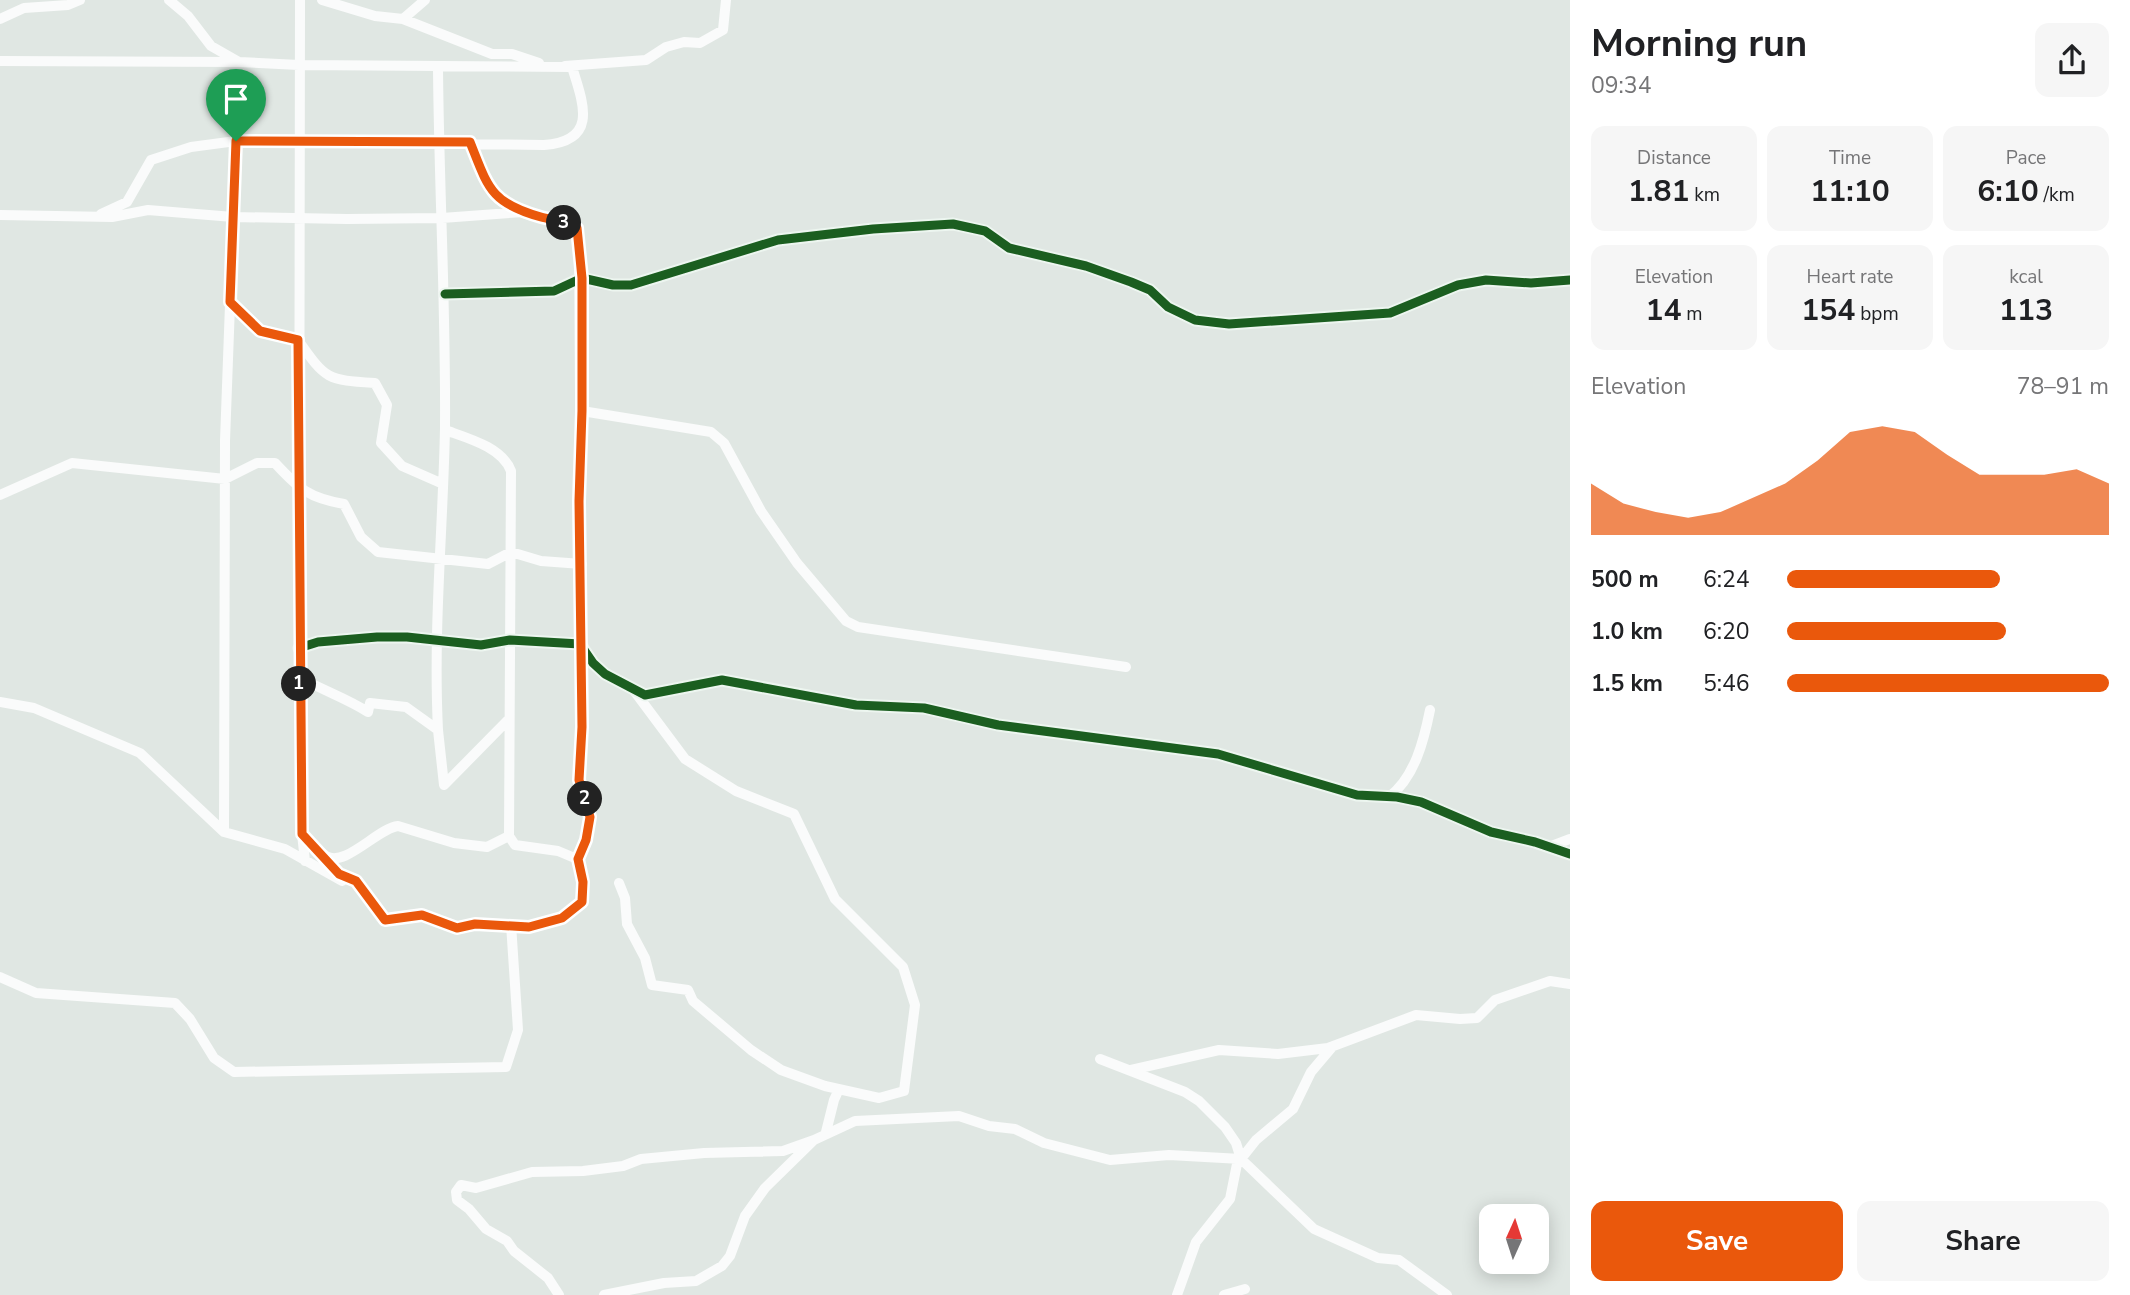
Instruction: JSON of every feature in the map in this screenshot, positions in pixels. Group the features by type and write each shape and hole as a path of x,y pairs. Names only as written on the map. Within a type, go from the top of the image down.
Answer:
{"street":[{"path":"0,19 24,8 68,5 80,0"},
{"path":"172,2 187,0"},
{"path":"300,0 299,677 302,834 305,861"},
{"path":"322,0 375,16 403,19 492,54 512,54 533,62 572,67"},
{"path":"403,19 425,0"},
{"path":"0,61 239,62 438,68 572,67 597,62 646,60 666,47 700,43 723,30 726,0"},
{"path":"172,2 211,46 239,62"},
{"path":"101,214 128,201 151,160 191,147 236,141 299,140 544,145 570,139 579,132 584,110 572,67"},
{"path":"438,68 445,294 443,484 438,561 438,730 444,785 509,719"},
{"path":"224,832 225,480 236,141"},
{"path":"302,834 339,874 356,881 385,920 422,915 457,928 475,924 529,927 562,918 582,902 583,882 578,859 586,840 590,817 579,780 582,727 582,564 579,501 582,278 577,228 523,212 490,191 470,142"},
{"path":"0,215 101,214 112,217 148,210 299,219 442,218 523,212"},
{"path":"445,294 554,291 582,278 613,285 631,285 778,240 859,230 953,224 985,231 1009,248 1086,267 1130,282 1150,290 1168,307 1195,320 1229,324 1390,313 1458,285 1486,281 1531,283 1570,280"},
{"path":"230,302 260,331 298,340 320,371 337,380 375,383 387,405 381,443 402,466 443,484"},
{"path":"582,411 711,432 724,443 761,511 797,563 846,621 858,627 1035,651 1126,667"},
{"path":"444,430 486,447 508,462 512,480 509,836 515,845 558,851 578,859"},
{"path":"0,495 72,463 225,480 257,463 275,463 298,488 317,499 344,504 361,537 378,552 488,565 510,552 541,561 582,564"},
{"path":"299,648 344,639 438,640 481,645 510,640 580,644"},
{"path":"580,644 593,663 645,695 722,680 856,705 946,711 998,725 1218,754 1357,795 1421,802 1491,832 1570,855"},
{"path":"299,677 326,693 346,698 368,712 370,704 406,707 438,730"},
{"path":"619,883 625,898 627,924 645,958 652,985 688,990 693,1001 751,1050 781,1070 839,1089 879,1098 904,1091 915,1005 903,967 835,898 794,814 736,791 685,759 633,690"},
{"path":"0,702 34,708 140,753 224,832 285,849 360,888"},
{"path":"1389,797 1401,785 1418,758 1430,710"},
{"path":"302,834 328,858 339,859 385,828 398,826 454,844 487,847 509,836"},
{"path":"1549,847 1570,839"},
{"path":"0,977 36,993 175,1003 190,1019 214,1058 234,1072 506,1067 518,1030 511,924"},
{"path":"1131,1070 1219,1050 1278,1054 1334,1046 1416,1015 1478,1018 1496,1000 1538,988 1550,981 1570,984"},
{"path":"1177,1295 1196,1242 1230,1199 1237,1164 1256,1140 1293,1109 1311,1072 1334,1046"},
{"path":"1100,1059 1185,1092 1199,1101 1236,1143 1241,1159 1314,1229 1378,1258 1399,1261 1432,1289 1447,1295"},
{"path":"826,1132 839,1089"},
{"path":"604,1295 663,1283 684,1283 722,1266 730,1256 745,1216 765,1188 814,1140 826,1132 866,1119 959,1116 989,1126 1015,1129 1044,1143 1110,1160 1169,1156 1241,1159"},
{"path":"559,1295 548,1278 514,1251 508,1241 486,1229 469,1209 457,1200 456,1192 461,1185 476,1188 532,1172 583,1171 623,1166 641,1159 704,1153 783,1151 814,1140"},
{"path":"1224,1295 1245,1289"}],"cycle path":[{"path":"445,294 554,291 582,278 613,285 631,285 778,240 873,229 953,224 985,231 1009,248 1086,266 1131,282 1150,290 1168,307 1195,320 1229,324 1390,313 1458,285 1486,280 1531,283 1570,280"},
{"path":"299,648 318,642 377,637 407,637 481,645 510,640 580,644 593,663 605,674 645,695 722,680 856,705 924,708 998,725 1218,754 1357,795 1397,797 1421,802 1491,832 1535,842 1570,854"}],"route":[{"path":"236,141 470,142 490,191 500,200 523,212 574,225 579,232 582,278 579,501 582,564 582,727 579,780 590,817 586,840 578,859 583,882 582,902 562,918 529,927 475,924 457,928 442,920 422,915 385,920 356,881 339,874 302,834 298,340 260,331 230,302 236,141"}]}
